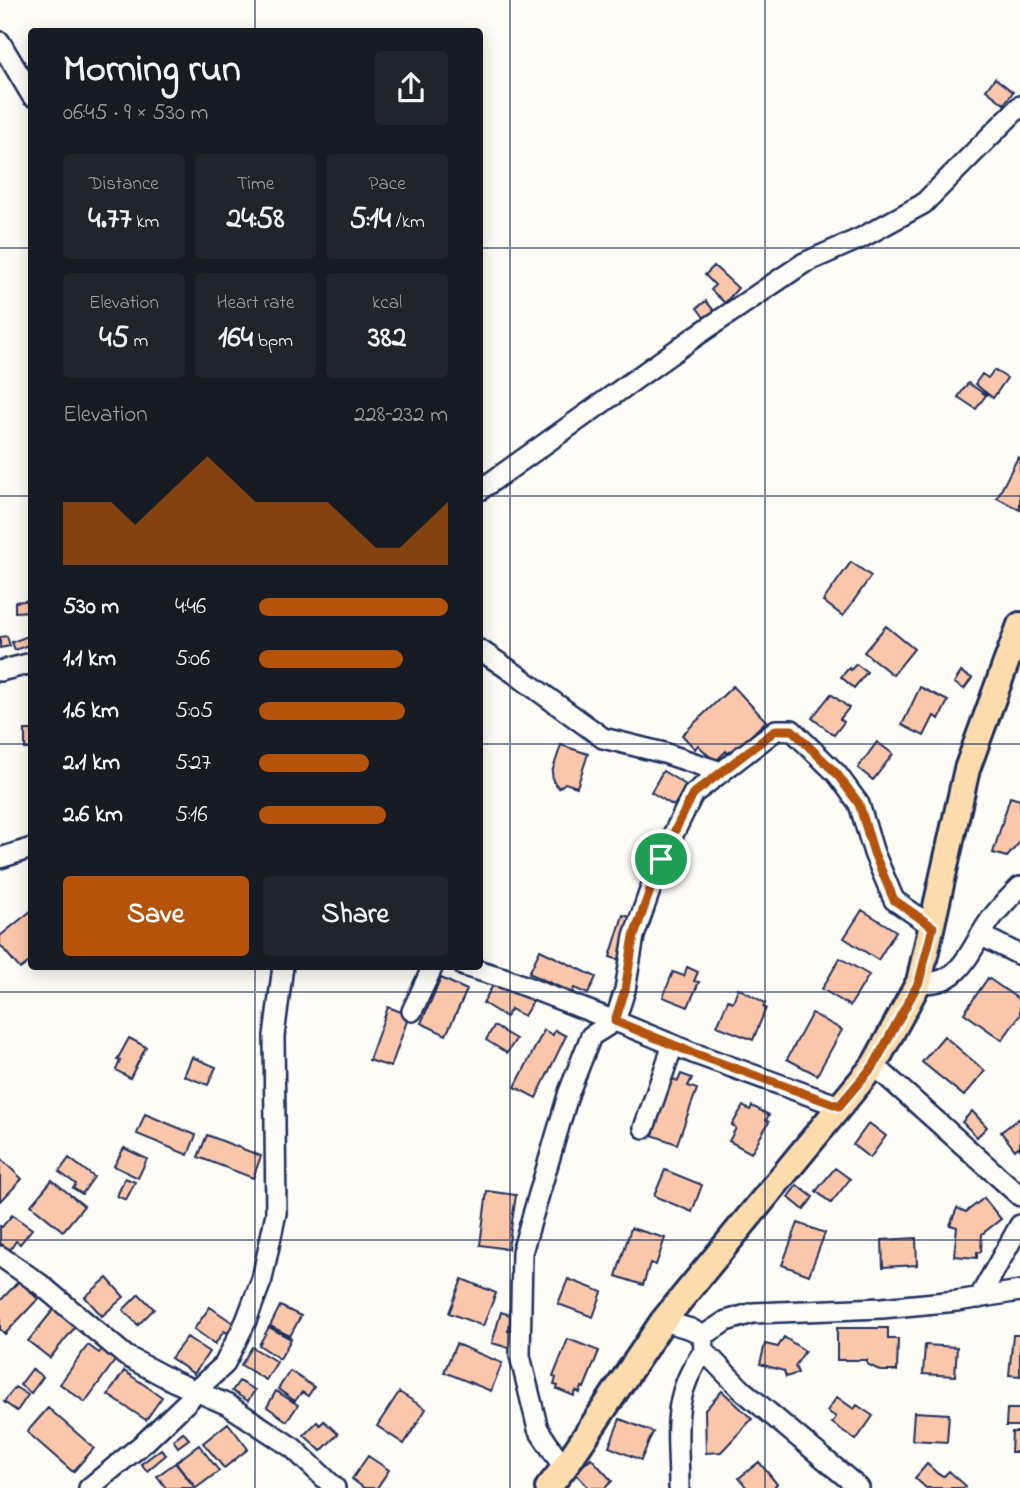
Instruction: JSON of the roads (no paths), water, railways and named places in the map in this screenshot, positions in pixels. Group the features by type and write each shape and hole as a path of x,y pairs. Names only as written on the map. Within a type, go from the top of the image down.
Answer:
{"main road":[{"path":"548,1488 663,1321 874,1065 919,982 967,769 1020,625"}],"street":[{"path":"0,42 28,89"},
{"path":"483,488 696,336 804,263 861,238 923,204 1020,106"},
{"path":"483,652 603,738 664,753 721,772"},
{"path":"0,671 28,664"},
{"path":"564,1468 538,1429 520,1356 522,1252 569,1092 591,1036 615,1021 625,990 634,936 661,859 693,794 776,730 792,730 837,774 859,804 874,853 894,900 933,927"},
{"path":"0,858 28,849"},
{"path":"919,982 943,982 953,976 982,936 992,916 1020,887"},
{"path":"982,936 1020,956"},
{"path":"89,1488 145,1442 224,1364 246,1321 262,1279 276,1213 274,1036 283,970"},
{"path":"412,1011 431,970"},
{"path":"477,970 839,1106"},
{"path":"644,1128 673,1045"},
{"path":"874,1065 1020,1196"},
{"path":"979,1298 1020,1226"},
{"path":"0,1256 40,1284 126,1356 228,1405 293,1448 335,1488"},
{"path":"679,1488 677,1409 704,1343 726,1321 753,1313 882,1308 1020,1291"},
{"path":"663,1321 691,1329 742,1390 859,1488"}]}
